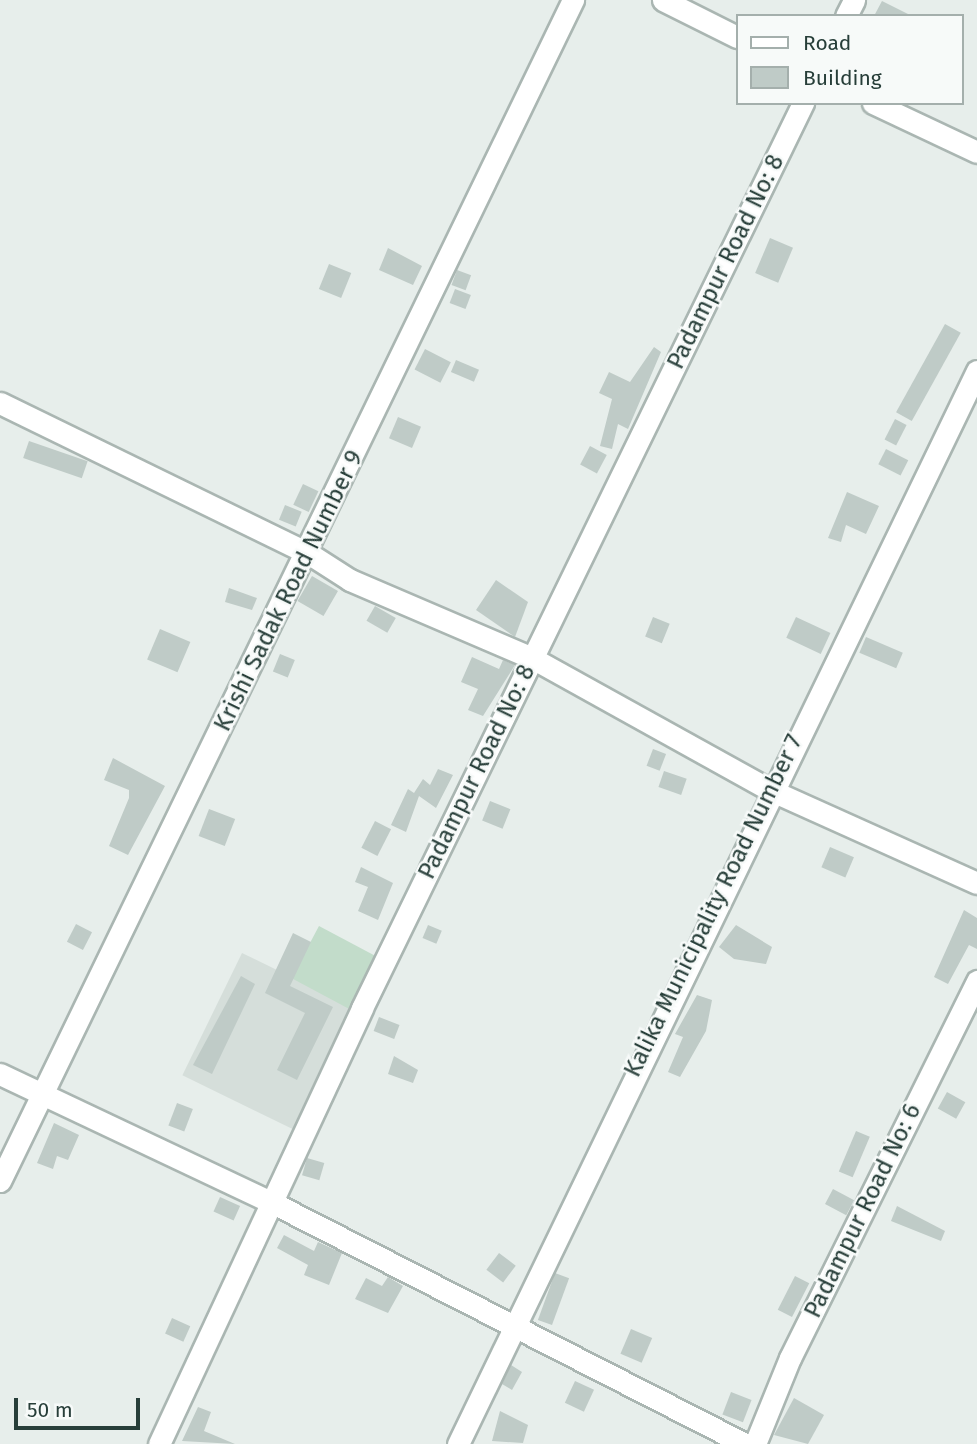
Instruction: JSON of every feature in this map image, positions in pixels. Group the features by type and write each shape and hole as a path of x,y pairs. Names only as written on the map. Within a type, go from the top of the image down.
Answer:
{"street":[{"name":"Krishi Sadak Road Number 9","path":"0,1181 308,553 573,0"},
{"path":"663,0 736,36"},
{"name":"Padampur Road No: 8","path":"159,1444 271,1202 532,658 802,105"},
{"path":"877,105 977,152"},
{"name":"Kalika Municipality Road Number 7","path":"457,1444 510,1327 770,790 977,371"},
{"path":"0,403 308,553 350,580 532,658 770,790 977,883"},
{"name":"Padampur Road No: 6","path":"755,1444 790,1358 977,981"},
{"path":"0,1074 271,1202 510,1327 745,1444"}],"shaded area":[{"path":"242,953 359,1010 299,1132 182,1075"}],"green space":[{"path":"319,926 383,960 355,1012 291,978"}],"building":[{"path":"882,1 908,14 875,14"},
{"path":"770,238 793,248 778,283 755,273"},
{"path":"388,248 422,266 413,285 379,270"},
{"path":"329,264 351,273 341,298 319,289"},
{"path":"457,270 471,275 466,290 452,285"},
{"path":"455,289 471,295 465,309 450,303"},
{"path":"945,324 961,333 912,421 896,412"},
{"path":"654,347 661,352 628,429 618,424 612,449 600,446 612,399 599,393 609,372 630,382"},
{"path":"425,349 451,362 440,383 415,369"},
{"path":"456,360 479,370 474,382 451,372"},
{"path":"398,417 421,427 412,448 389,438"},
{"path":"895,419 907,425 896,445 885,439"},
{"path":"29,441 88,461 82,478 23,458"},
{"path":"590,446 607,455 597,473 580,465"},
{"path":"886,449 908,460 901,475 878,464"},
{"path":"303,484 318,491 309,512 293,505"},
{"path":"847,492 879,506 866,534 846,525 841,542 828,538"},
{"path":"285,505 302,512 296,527 279,520"},
{"path":"312,576 338,591 323,616 298,601"},
{"path":"496,580 528,602 515,637 476,610"},
{"path":"229,588 257,598 252,610 225,602"},
{"path":"375,606 396,618 387,633 366,621"},
{"path":"653,617 670,624 662,643 645,636"},
{"path":"796,617 830,633 821,654 786,638"},
{"path":"160,629 190,642 177,672 147,659"},
{"path":"866,637 903,653 896,668 859,653"},
{"path":"280,654 295,660 288,678 273,672"},
{"path":"472,657 499,669 503,660 515,665 483,716 468,710 478,689 461,682"},
{"path":"653,749 666,754 660,771 647,766"},
{"path":"113,758 165,786 128,855 109,846 129,798 129,790 104,780"},
{"path":"438,769 453,775 436,808 419,796 406,832 391,825 408,789 414,793 423,779 430,785"},
{"path":"664,771 687,779 681,795 658,787"},
{"path":"490,801 510,809 503,829 482,820"},
{"path":"209,809 235,819 225,846 199,836"},
{"path":"375,821 391,829 377,856 361,848"},
{"path":"830,847 854,857 845,877 821,867"},
{"path":"361,867 393,883 378,920 358,911 368,887 355,882"},
{"path":"964,910 977,918 977,949 969,945 948,984 934,977"},
{"path":"76,924 92,932 83,950 67,942"},
{"path":"428,925 442,931 436,944 423,938"},
{"path":"736,925 772,947 766,964 734,959 719,947"},
{"path":"293,933 311,942 290,986 333,1007 297,1080 277,1070 305,1013 265,993"},
{"path":"241,976 255,984 212,1074 193,1065"},
{"path":"697,995 712,1000 706,1031 680,1077 668,1072 683,1037 675,1034"},
{"path":"379,1017 400,1025 394,1039 374,1031"},
{"path":"394,1056 418,1070 413,1083 388,1074"},
{"path":"947,1092 965,1102 956,1119 938,1109"},
{"path":"177,1103 193,1109 184,1131 168,1125"},
{"path":"54,1123 79,1135 68,1160 57,1156 53,1169 37,1163"},
{"path":"856,1131 870,1137 853,1177 839,1172"},
{"path":"307,1158 324,1163 319,1180 302,1175"},
{"path":"833,1189 854,1200 846,1215 825,1204"},
{"path":"220,1197 240,1206 234,1221 213,1212"},
{"path":"897,1206 945,1231 941,1241 891,1221"},
{"path":"284,1235 314,1251 318,1242 342,1253 329,1285 304,1275 308,1265 277,1248"},
{"path":"499,1253 516,1266 503,1282 486,1270"},
{"path":"555,1273 569,1278 552,1325 538,1320"},
{"path":"795,1276 809,1283 792,1317 778,1310"},
{"path":"388,1277 403,1286 388,1313 355,1299 366,1278 382,1286"},
{"path":"172,1318 190,1326 183,1342 165,1334"},
{"path":"631,1329 652,1338 642,1363 620,1354"},
{"path":"511,1365 522,1372 512,1390 502,1384"},
{"path":"575,1381 594,1390 584,1412 565,1403"},
{"path":"731,1392 752,1400 743,1422 722,1414"},
{"path":"794,1398 824,1415 808,1444 774,1435"},
{"path":"198,1407 211,1412 204,1431 235,1444 182,1441"},
{"path":"500,1411 528,1425 523,1443 492,1441"}]}
